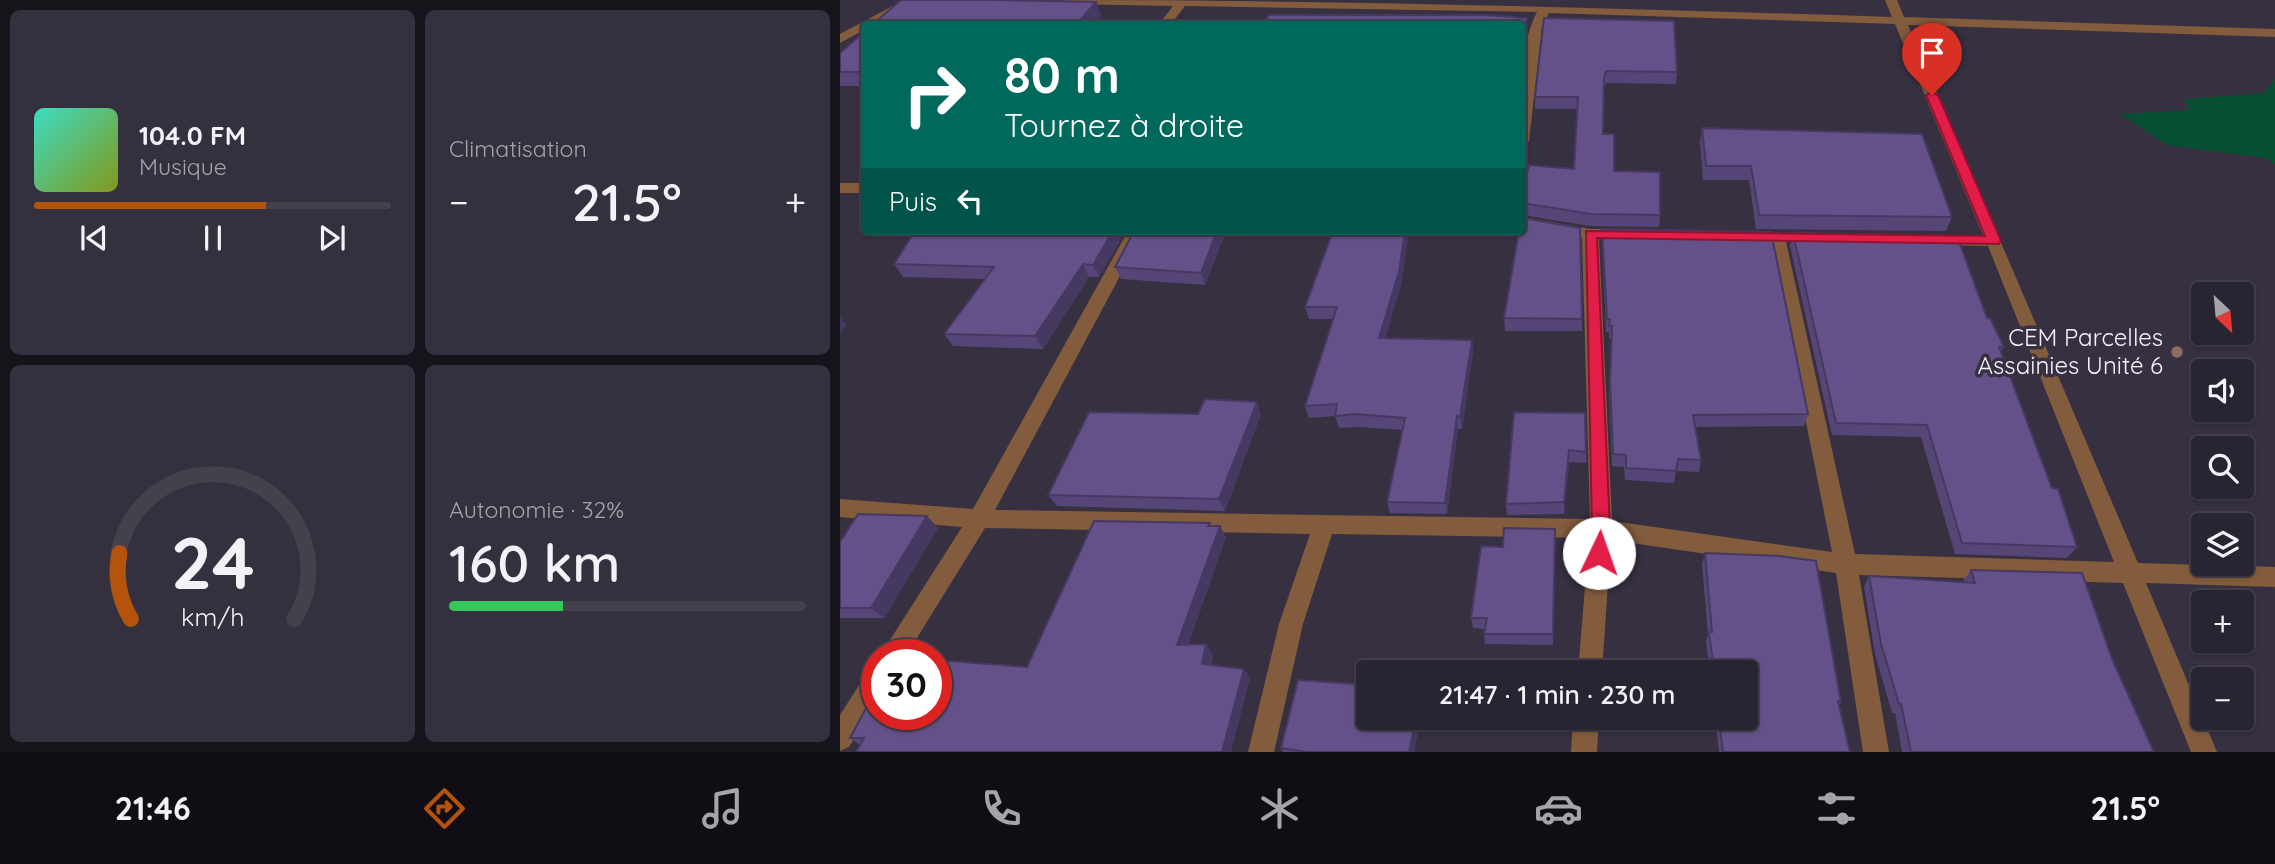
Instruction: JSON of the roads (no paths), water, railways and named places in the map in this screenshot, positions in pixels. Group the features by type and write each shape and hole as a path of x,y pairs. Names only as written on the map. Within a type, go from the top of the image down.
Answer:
{"street":[{"path":"873,21 913,0"},
{"path":"1068,0 1276,7 1545,9 1901,23 2275,33"},
{"path":"1891,0 1994,241 2204,752"},
{"path":"1167,21 1181,3"},
{"path":"1526,108 1536,26 1545,9"},
{"path":"840,39 861,27"},
{"path":"840,188 861,188"},
{"path":"1526,223 1590,234 1644,235"},
{"path":"1590,234 1601,529 1591,660"},
{"path":"903,639 979,519 1134,235"},
{"path":"1777,237 1846,564 1876,752"},
{"path":"1913,239 1994,241"},
{"path":"840,508 979,519 1601,529 1846,564 2275,577"},
{"path":"1261,752 1291,624 1324,525"},
{"path":"840,738 861,705"},
{"path":"1584,752 1585,730"}],"place":[{"name":"CEM Parcelles Assainies Unité 6","path":"2177,352"}]}
